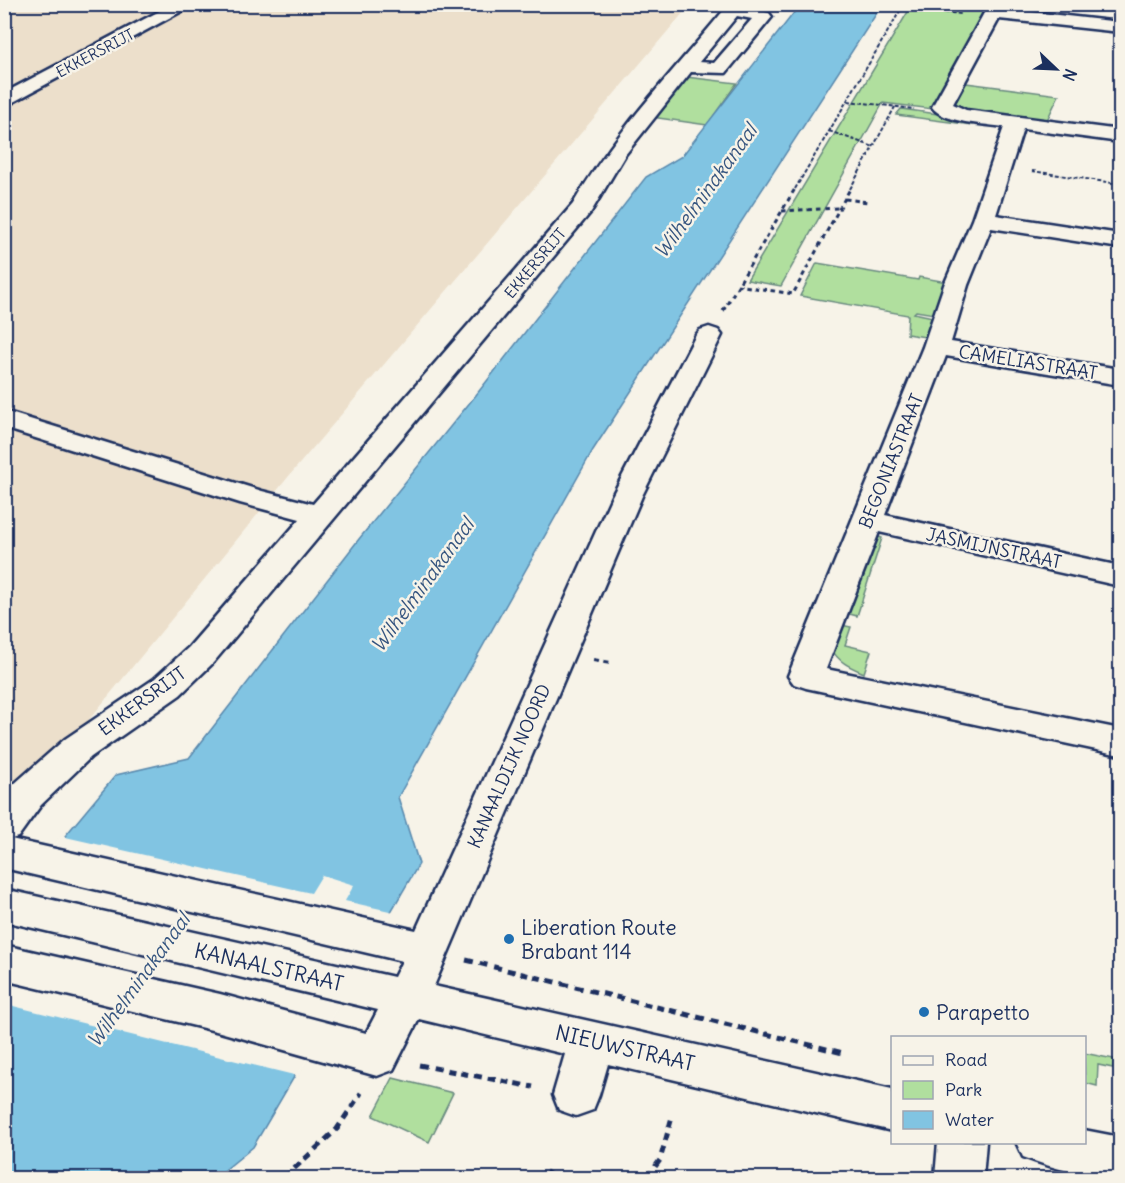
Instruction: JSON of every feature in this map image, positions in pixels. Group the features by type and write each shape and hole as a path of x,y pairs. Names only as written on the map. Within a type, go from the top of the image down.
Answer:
{"street":[{"name":"EKKERSRIJT","path":"4,101 187,4"},
{"name":"EKKERSRIJT","path":"4,827 27,795 78,748 167,687 185,671 322,515 583,207 601,172 684,66 735,7"},
{"path":"684,66 719,69 764,18 735,7"},
{"path":"1120,27 994,12 942,107 962,115 1120,136"},
{"name":"BEGONIASTRAAT","path":"1015,123 983,220 956,285 936,346 806,676 1120,742"},
{"path":"983,220 1120,240"},
{"name":"KANAALDIJK NOORD","path":"377,1056 407,998 627,496 709,335"},
{"name":"CAMELIASTRAAT","path":"936,346 1120,377"},
{"path":"4,419 251,497 322,515"},
{"name":"JASMIJNSTRAAT","path":"867,520 1120,576"},
{"path":"21,857 428,950"},
{"name":"KANAALSTRAAT","path":"4,905 358,988"},
{"path":"4,962 220,1013 377,1056"},
{"name":"NIEUWSTRAAT","path":"358,988 891,1110"},
{"path":"576,1095 592,1040"},
{"path":"959,1179 962,1144"},
{"path":"1045,1144 1120,1159"}],"path":[{"path":"709,335 903,6 994,12"},
{"path":"848,101 962,115"},
{"path":"737,285 793,294 895,107"},
{"path":"830,131 874,147"},
{"path":"1001,166 1120,184"},
{"path":"845,199 868,202"},
{"path":"782,211 840,208"},
{"path":"428,950 845,1054"},
{"path":"284,1179 326,1141 355,1107 377,1056 576,1095"},
{"path":"647,1179 660,1160 672,1117"},
{"path":"545,1179 549,1171"}],"shaded area":[{"path":"5,5 690,5 289,476 5,822"}],"green space":[{"path":"912,5 989,5 950,111 883,103 781,286 747,280"},
{"path":"686,77 737,83 707,125 651,117"},
{"path":"966,83 1059,95 1046,122 971,112 954,105"},
{"path":"901,109 975,119 972,125 896,115"},
{"path":"817,263 918,280 919,277 947,282 934,314 916,311 914,313 933,317 925,337 907,334 908,315 800,296"},
{"path":"882,538 857,616 846,613 876,539"},
{"path":"841,625 851,627 845,645 871,651 864,673 841,660 831,648"},
{"path":"1086,1053 1114,1059 1113,1068 1098,1065 1097,1086 1086,1083"},
{"path":"393,1078 453,1093 429,1142 373,1116"}],"water":[{"name":"Wilhelminakanaal","path":"800,5 882,5 593,450 398,797 419,864 253,1147 215,1178 5,1178 5,908 116,775 189,758 646,177 682,156"}],"pier":[{"path":"61,836 311,893 322,875 354,885 345,901 394,912 298,1076 5,1004 4,904"}],"place":[{"name":"Liberation Route Brabant 114","path":"509,939"},
{"name":"Parapetto","path":"924,1012"}]}
